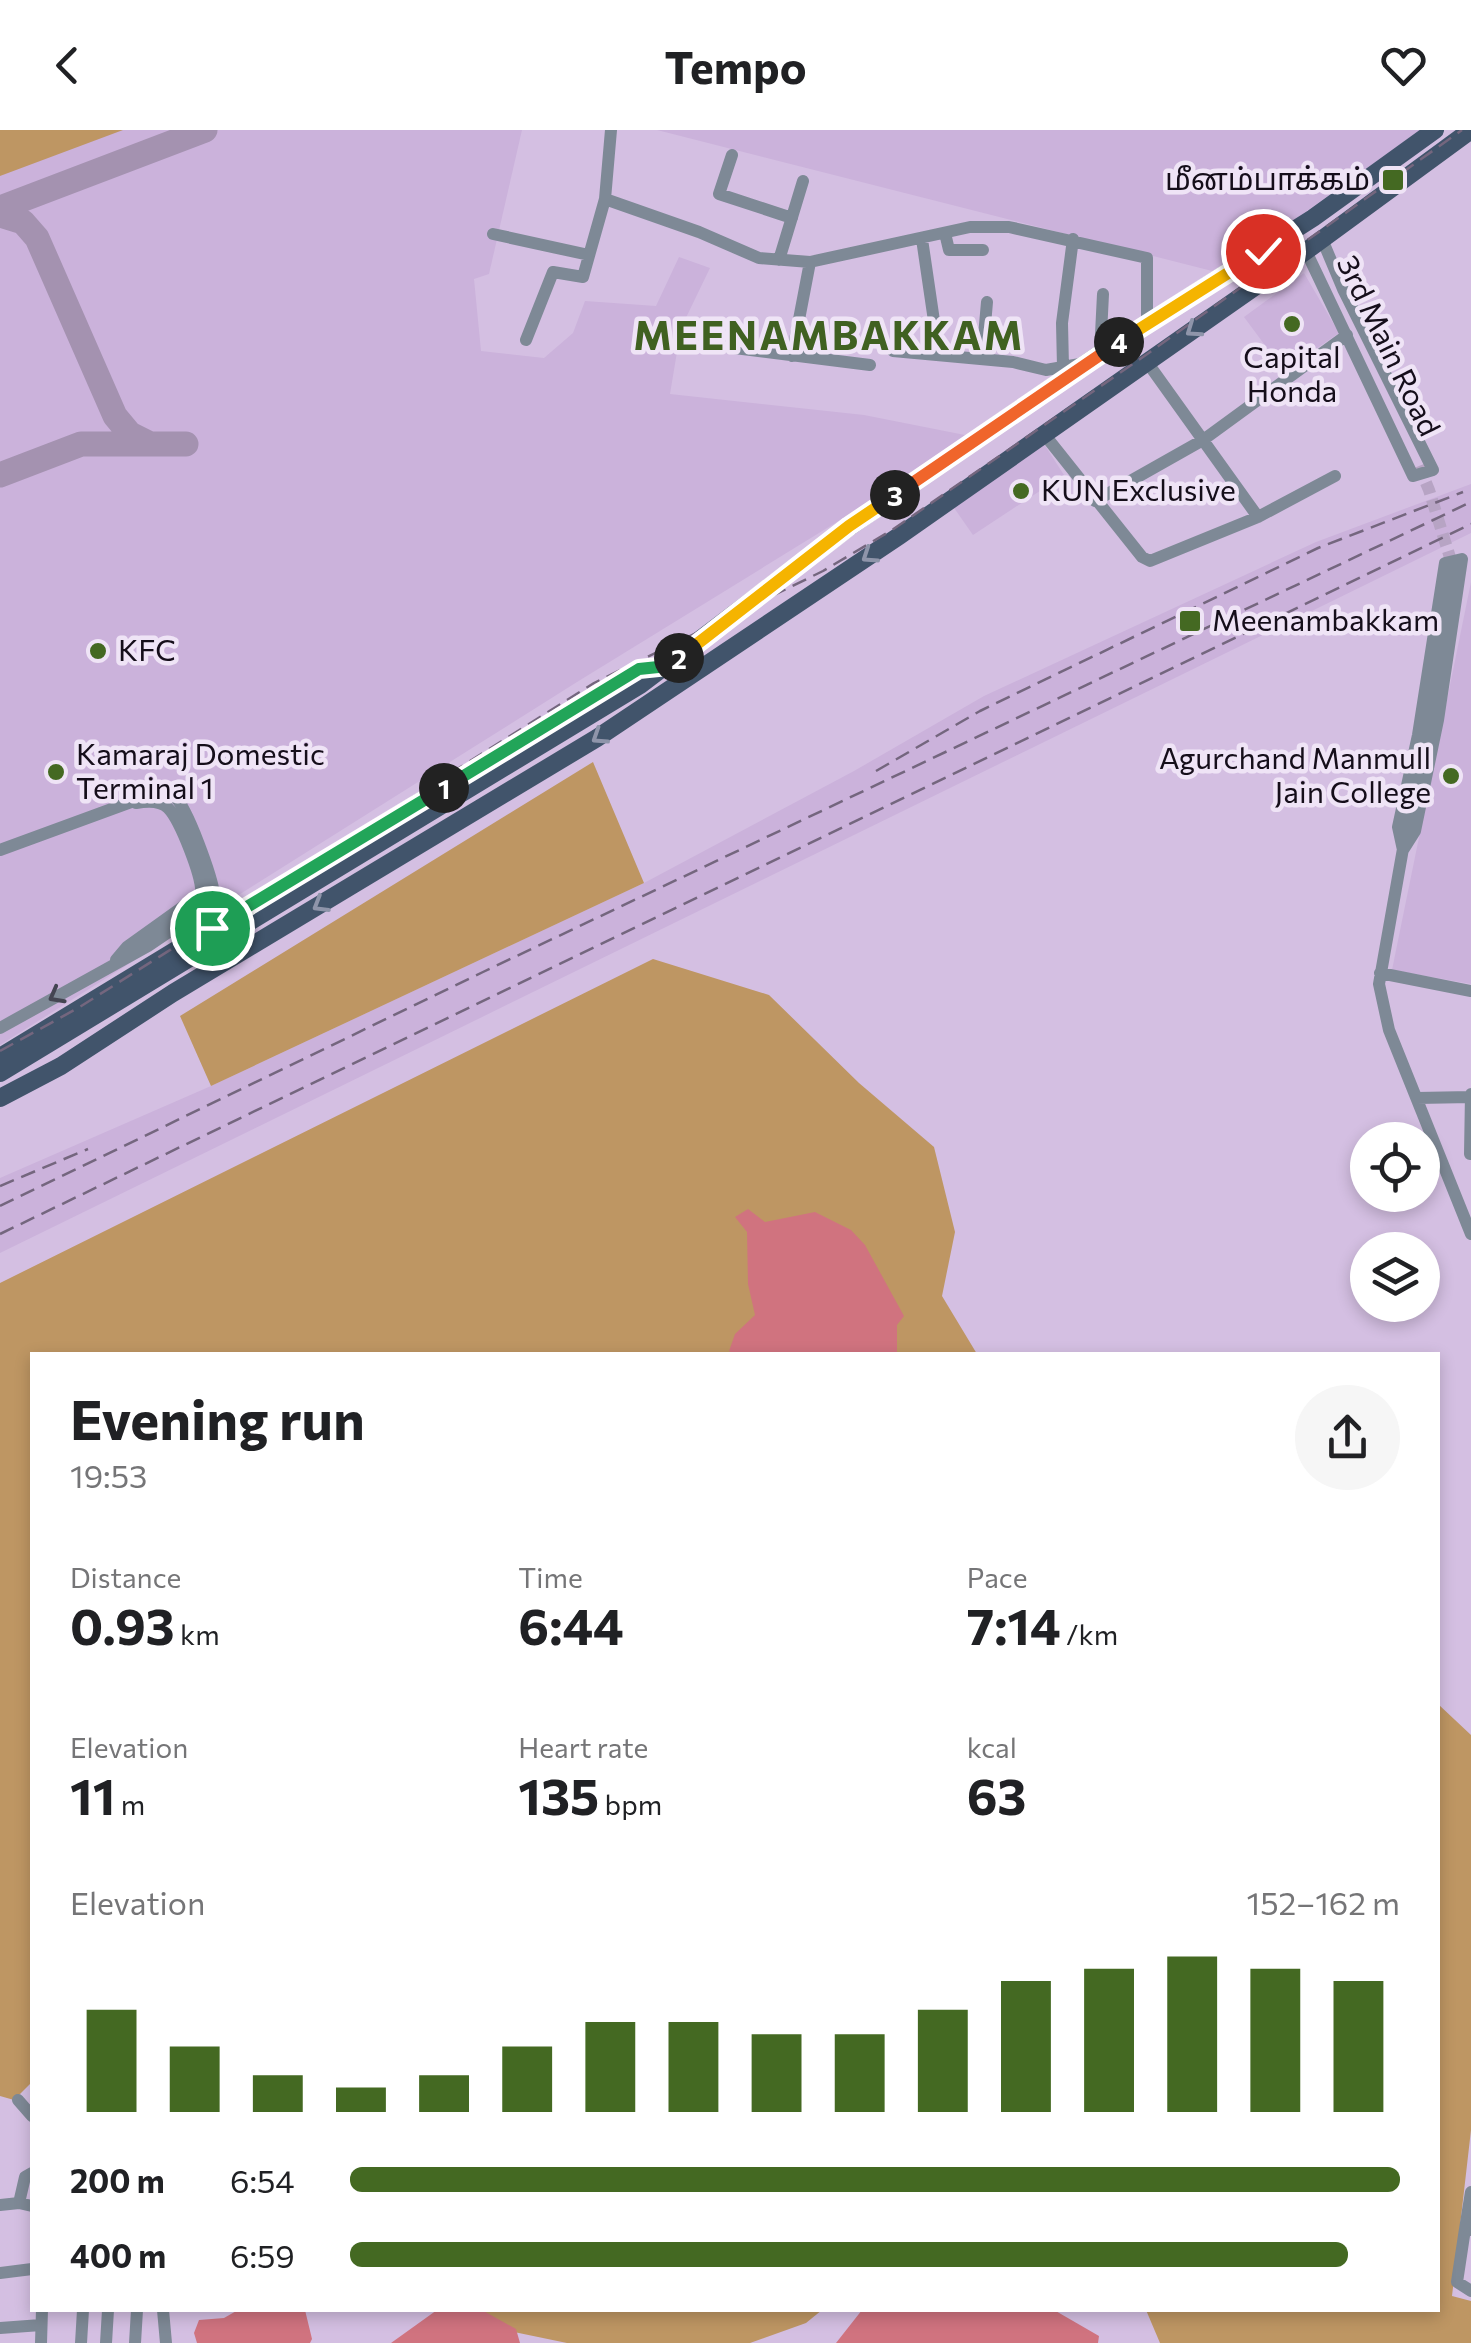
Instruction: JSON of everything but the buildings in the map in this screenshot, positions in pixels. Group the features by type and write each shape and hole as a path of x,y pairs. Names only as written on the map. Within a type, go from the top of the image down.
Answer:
{"main road":[{"path":"0,1073 640,685 849,526 1094,359 1313,218 1435,130"},
{"path":"0,1097 60,1066 173,993 598,738 1044,434 1471,130"},
{"path":"0,1058 639,669 668,666"}],"street":[{"path":"526,340 553,272 583,277 604,200 610,130"},
{"path":"732,156 719,194 792,218"},
{"path":"779,260 804,182"},
{"path":"604,200 699,232 759,258 779,260 810,262 970,227 1009,227 1073,239 1148,258 1147,324"},
{"path":"945,233 949,250 983,250"},
{"path":"493,234 589,255"},
{"path":"922,238 939,355"},
{"path":"1063,367 1062,323 1073,239"},
{"path":"1313,246 1342,289 1433,470 1413,476 1347,334 1313,246"},
{"name":"3rd Main Road","path":"1313,246 1419,466"},
{"path":"792,356 810,262"},
{"path":"894,351 1046,370 1094,359 1103,294"},
{"path":"982,359 987,302"},
{"path":"1094,501 1202,440 1347,334"},
{"path":"686,342 870,365"},
{"path":"1147,362 1258,517"},
{"path":"1044,434 1094,501 1142,557 1150,561 1258,517 1335,476"},
{"path":"1462,559 1435,734 1415,831 1403,850 1398,827 1418,735 1445,563 1462,559"},
{"path":"1453,567 1380,973 1382,1004 1390,1030 1468,1215 1471,1234"},
{"path":"0,853 160,790 174,795 181,805 214,894 201,910 148,946 0,1028"},
{"path":"0,853 139,802 156,802 168,808 196,868 201,894 126,947 111,966"},
{"path":"1380,973 1471,991"},
{"path":"1417,1098 1471,1096 1471,1154 1442,1154"},
{"path":"18,2100 30,2114"},
{"path":"0,2204 26,2205 25,2177 30,2174"},
{"path":"1471,2192 1457,2282 1471,2291"},
{"path":"0,2273 30,2269"},
{"path":"41,2343 42,2312"},
{"path":"81,2343 84,2312"},
{"path":"106,2343 108,2312"},
{"path":"135,2343 137,2312"},
{"path":"163,2312 166,2343"},
{"path":"0,2328 41,2325"}],"shaded area":[{"path":"0,130 522,130 489,274 474,279 481,351 544,358 573,333 585,301 656,306 679,257 710,268 681,328 670,394 864,415 975,437 0,1045"},
{"path":"0,130 123,130 0,176"},
{"path":"657,130 1420,130 1220,273"},
{"path":"1304,273 1339,333 1284,371 1244,317"},
{"path":"1044,444 1064,475 973,535 952,505"},
{"path":"1471,484 1471,533 0,1253 0,1178 211,1086 644,883 854,771 984,696 1316,542"},
{"name":"Agurchand Manmull Jain College","path":"1471,582 1471,984 1392,970"},
{"path":"593,762 644,883 211,1086 180,1016"},
{"path":"653,959 769,995 859,1083 934,1147 955,1232 942,1296 976,1352 30,1352 30,2084 14,2100 0,2096 0,1283"},
{"path":"748,1209 765,1222 815,1212 851,1230 865,1245 904,1316 897,1325 897,1352 729,1351 735,1334 755,1315 748,1284 747,1232 735,1217"},
{"path":"1440,1706 1471,1735 1471,2130 1452,2296 1471,2301 1471,2343 1160,2343 1147,2312 1440,2312"},
{"path":"234,2312 305,2312 312,2339 310,2343 197,2343 194,2333 199,2320 224,2318"},
{"path":"434,2312 486,2312 516,2329 520,2343 391,2343"},
{"path":"440,2312 820,2312 806,2323 750,2343 567,2343 447,2318"},
{"path":"860,2312 1057,2312 1099,2336 1098,2343 836,2343"}],"taxiway":[{"path":"0,208 205,130"},
{"path":"0,215 23,222 37,238 115,416 130,434 148,443"},
{"path":"0,475 81,444 186,444"}],"tunnel":[{"path":"1419,466 1453,567"}],"railway":[{"path":"0,1051 78,1008 594,683 823,571 892,530 1462,130"},
{"path":"876,771 980,711 1318,548 1463,492"},
{"path":"0,1206 1471,502"},
{"path":"0,1234 1471,524"},
{"path":"0,1186 88,1149"}],"place":[{"name":"மீனம்பாக்கம்","path":"1393,180"},
{"name":"Capital Honda","path":"1292,324"},
{"name":"KUN Exclusive","path":"1021,491"},
{"name":"Meenambakkam","path":"1190,621"},
{"name":"KFC","path":"98,651"},
{"name":"Kamaraj Domestic Terminal 1","path":"56,772"},
{"name":"Agurchand Manmull Jain College","path":"1451,776"}],"district":[{"name":"MEENAMBAKKAM","path":"829,336"}],"route":[{"path":"212,928 639,669 668,666 849,526 1100,354 1263,251"}]}
